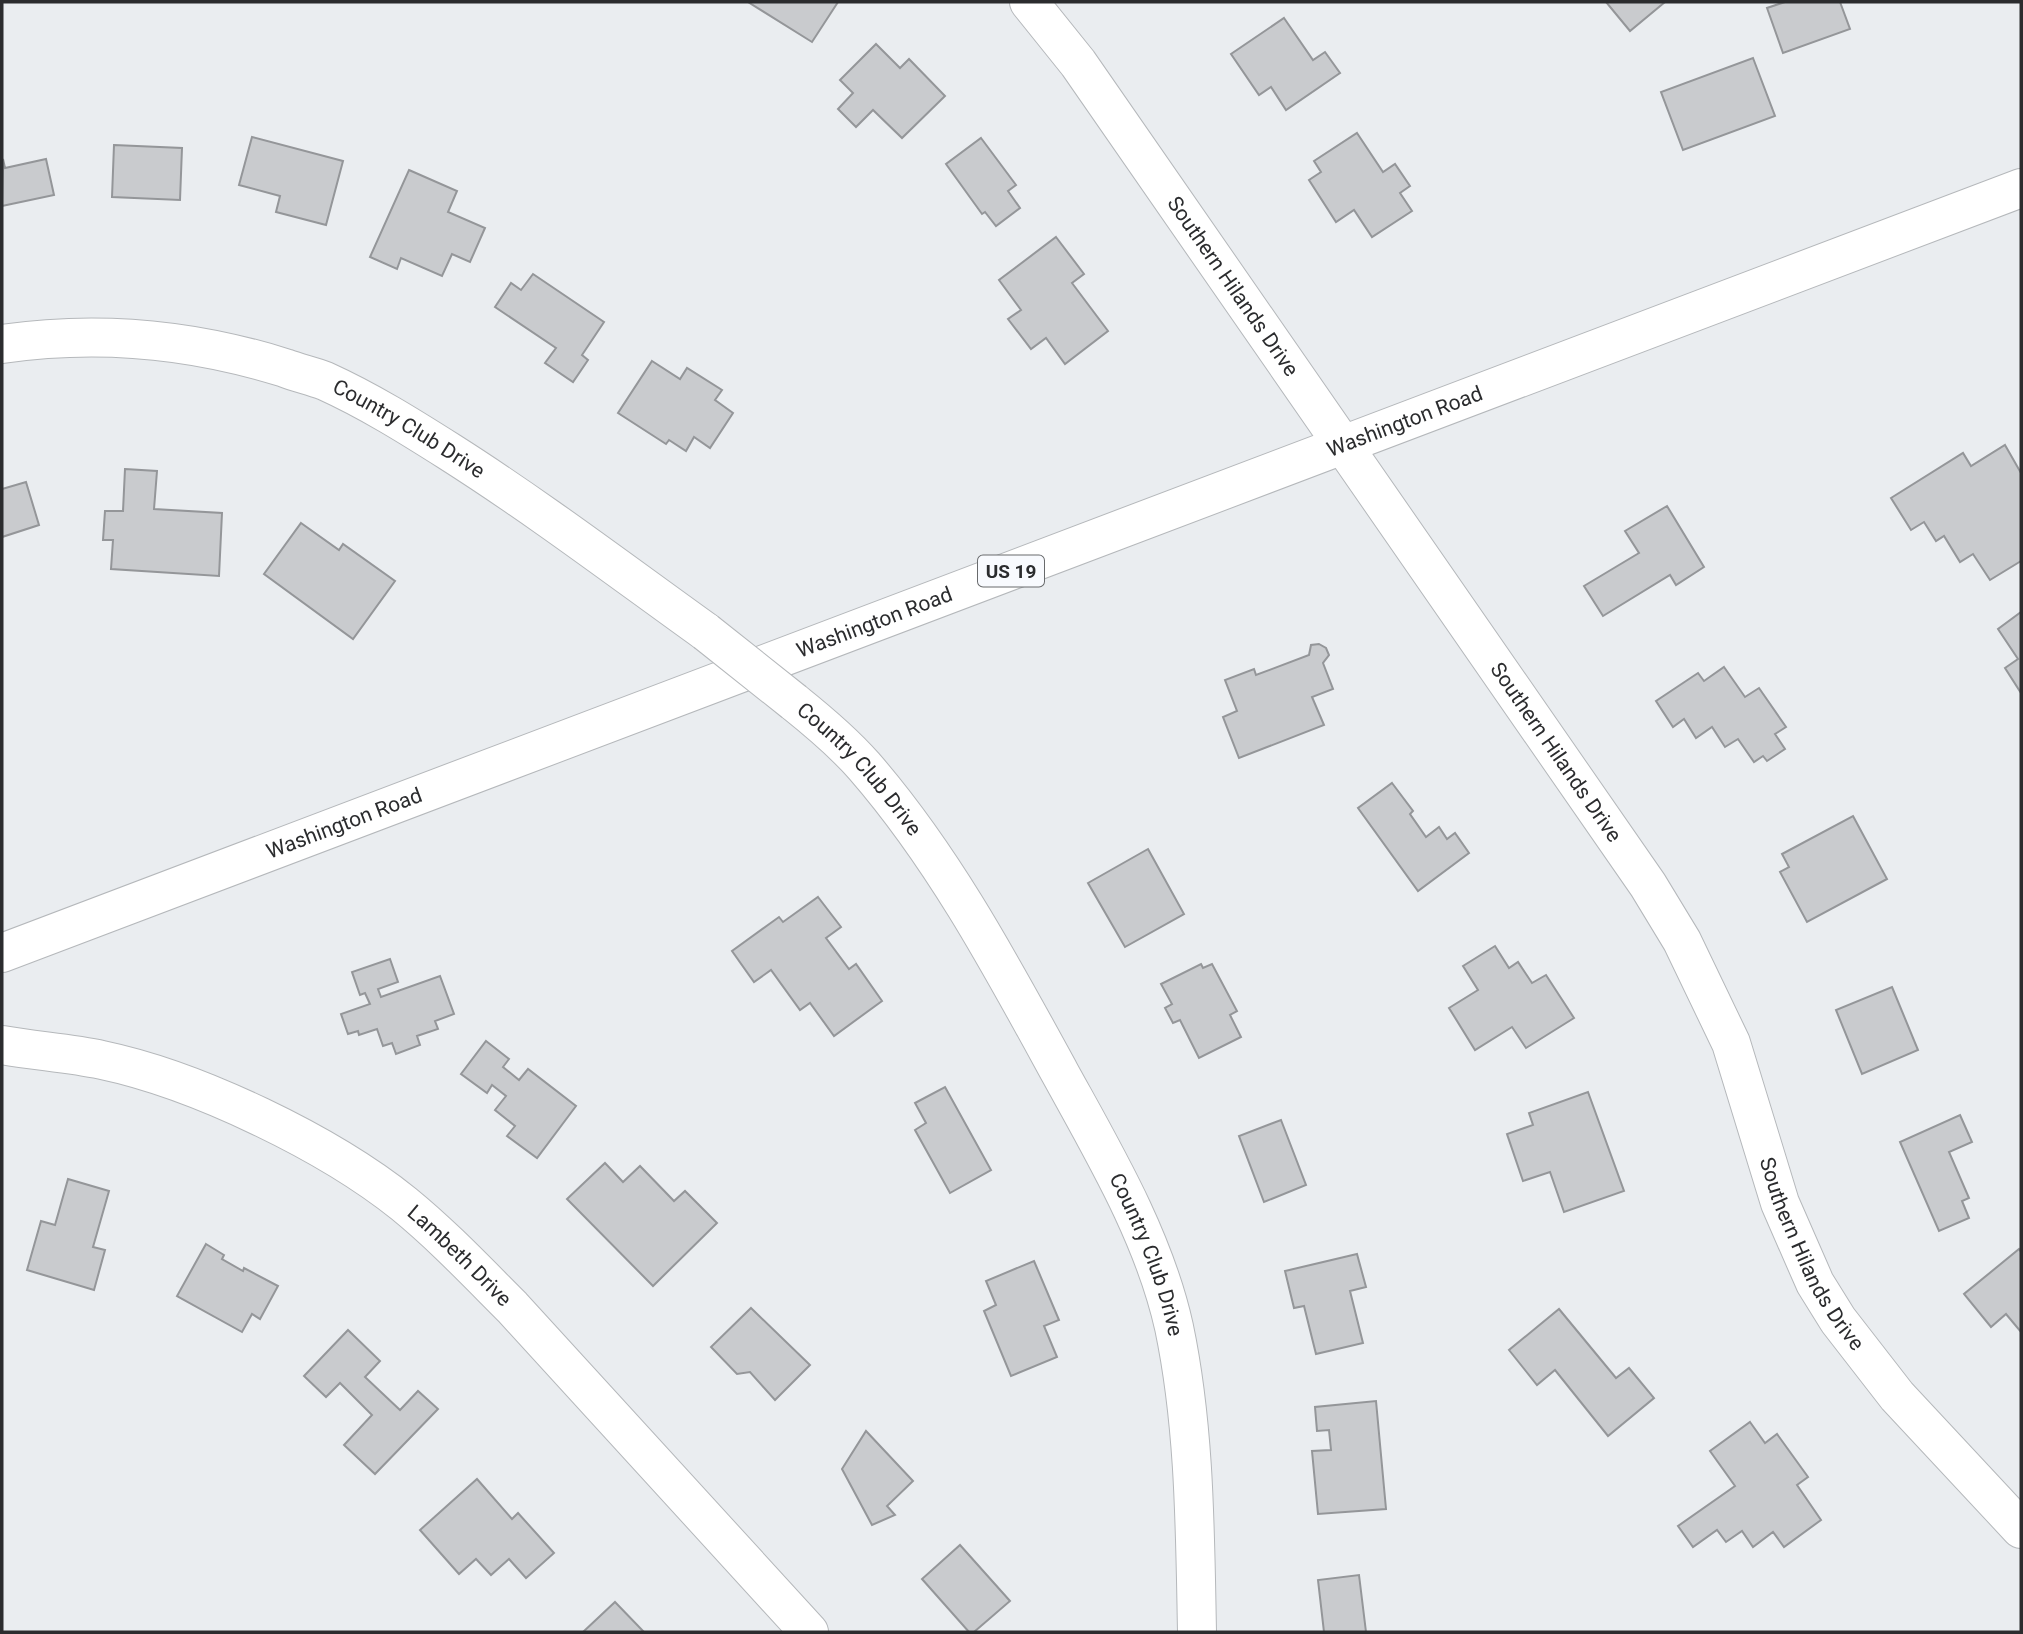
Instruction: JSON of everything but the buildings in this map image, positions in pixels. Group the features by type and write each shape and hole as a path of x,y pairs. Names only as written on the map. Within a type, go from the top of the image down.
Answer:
{"street":[{"name":"Southern Hilands Drive","path":"1029,2 1078,63 1648,885 1682,941 1731,1043 1780,1203 1826,1302 1897,1396 2021,1529"},
{"name":"Washington Road","path":"2,953 2021,188"},
{"name":"Country Club Drive","path":"2,344 46,337 115,337 175,343 248,357 323,381 387,412 500,484 706,632 831,733 863,765 917,832 1013,986 1128,1199 1156,1268 1174,1326 1188,1420 1195,1521 1197,1632"},
{"name":"Lambeth Drive","path":"2,1045 103,1060 153,1074 207,1094 327,1152 403,1203 469,1263 512,1307 809,1632"}]}
